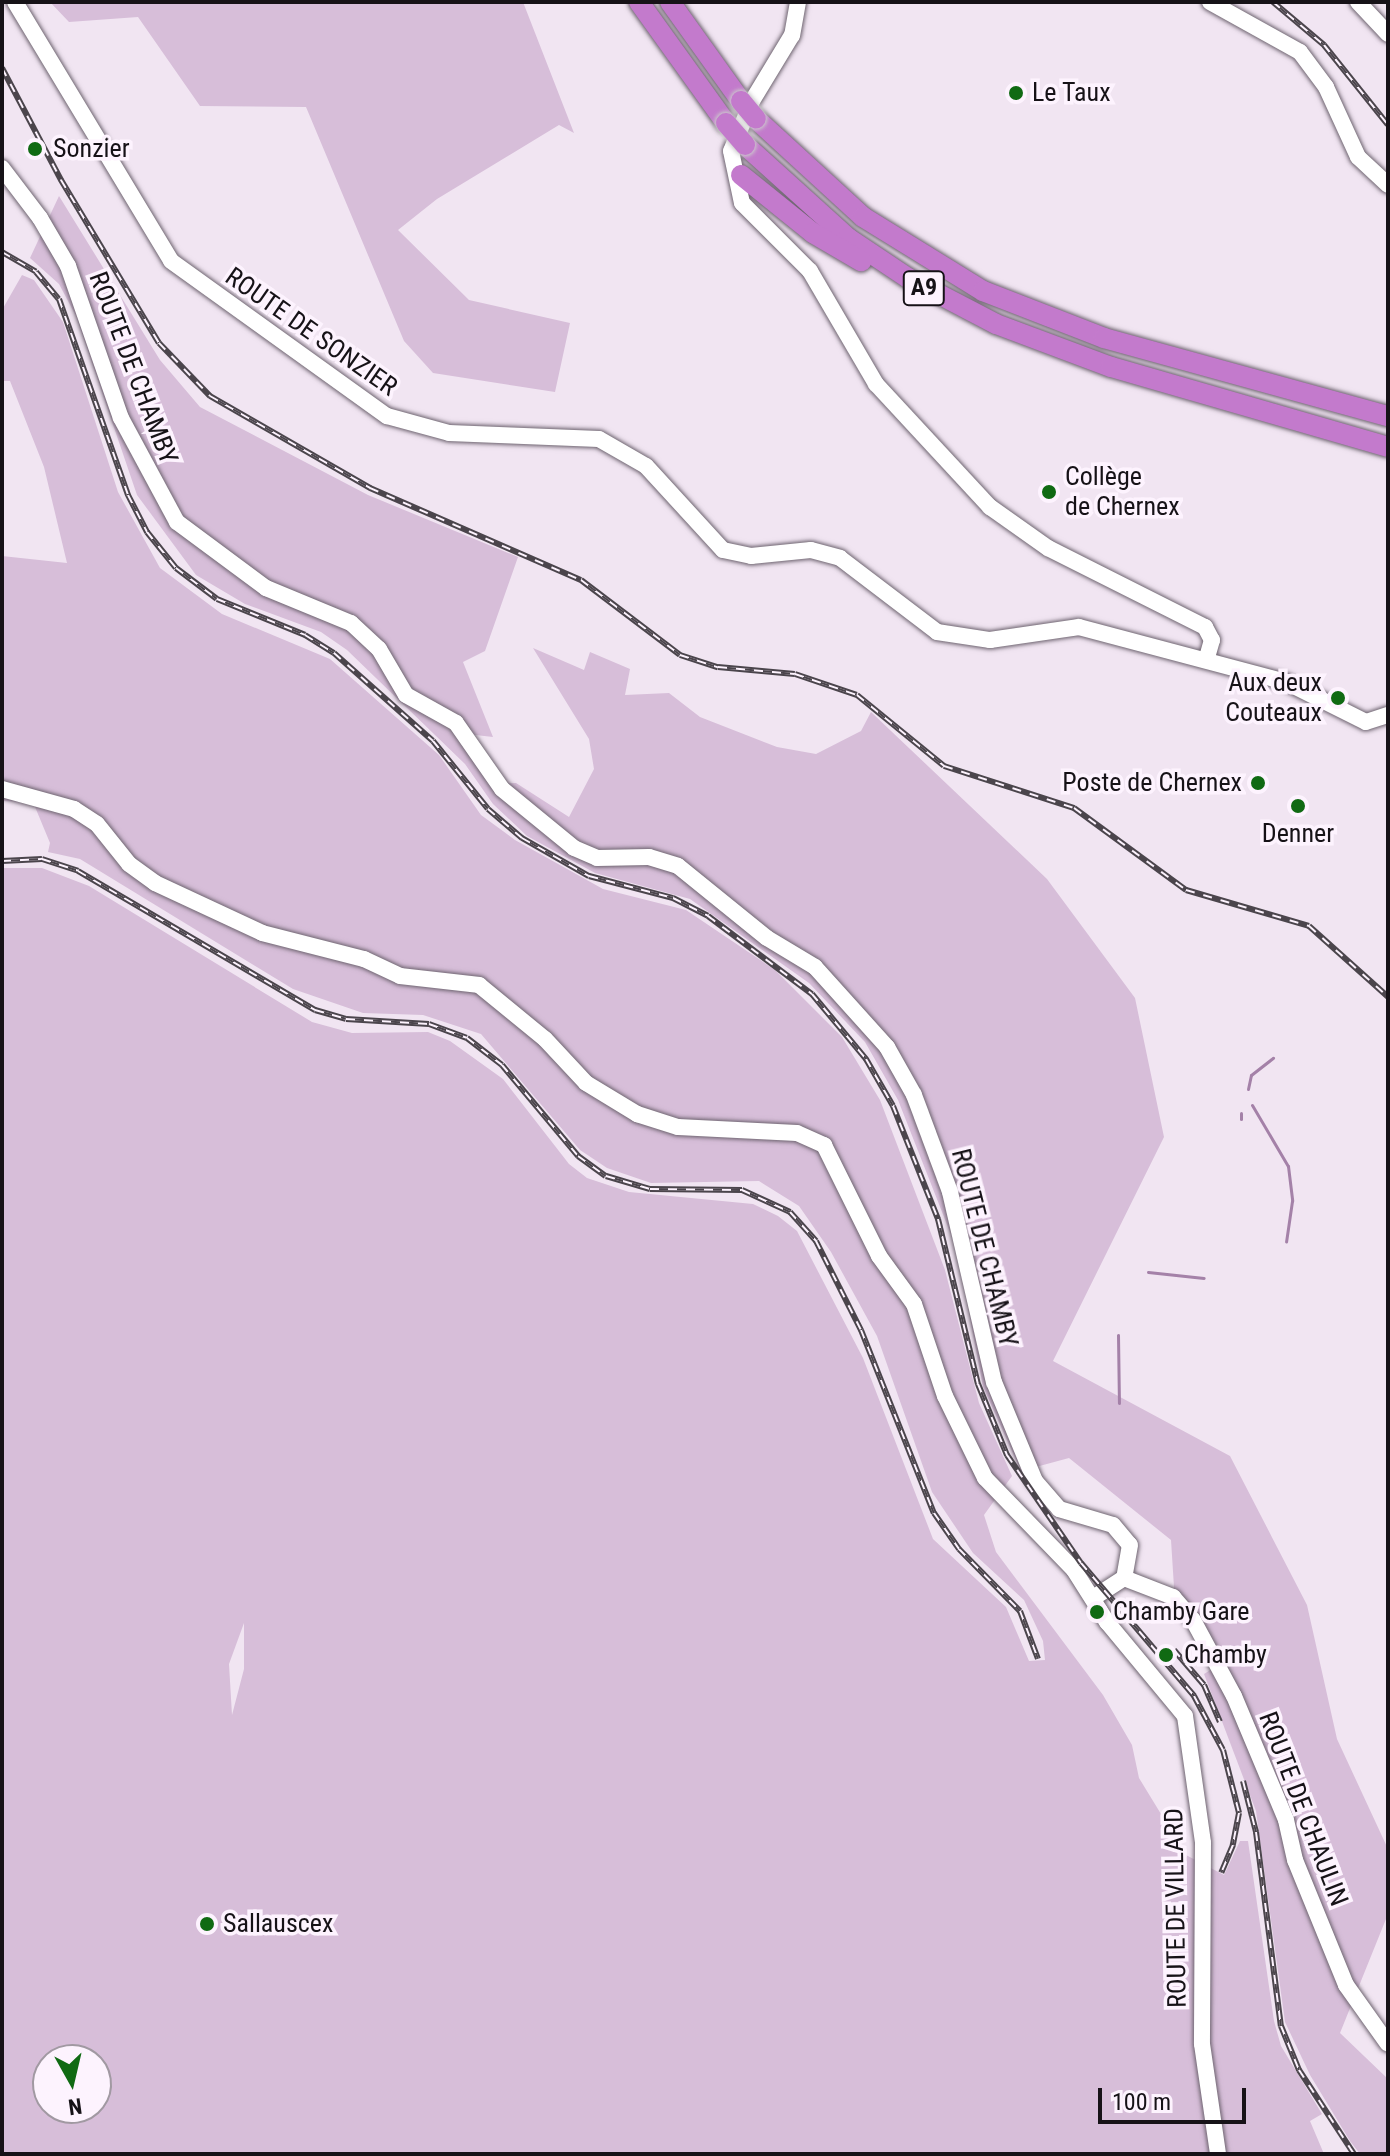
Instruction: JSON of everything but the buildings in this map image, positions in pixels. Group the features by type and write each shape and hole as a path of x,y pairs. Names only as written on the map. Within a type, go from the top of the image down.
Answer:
{"highway":[{"name":"A9","path":"639,2 745,145 827,222 941,297 1034,340 1137,374 1388,447"},
{"name":"A9","path":"670,2 746,103 835,196 921,257 1019,308 1128,345 1313,393 1388,416"},
{"path":"686,2 746,103"},
{"path":"741,175 830,244 941,297"}],"street":[{"name":"ROUTE DE SONZIER","path":"15,2 171,261 369,406 427,430 599,439 646,466 723,550 751,556 811,550 840,558 937,632 990,640 1040,629 1079,627 1136,645 1207,658 1303,688 1366,722 1388,715"},
{"path":"798,2 792,35 746,103 731,151 742,203 810,271 876,384 1002,518 1048,548 1205,627 1212,640 1207,658"},
{"path":"1210,2 1300,52 1326,87 1358,157 1388,185"},
{"path":"1358,2 1388,34"},
{"name":"ROUTE DE CHAMBY","path":"2,168 40,218 68,266 121,418 177,522 266,588 351,623 379,649 406,695 462,729 502,789 564,841 597,858 649,857 678,866 767,938 815,967 875,1031 914,1095 950,1192 994,1382 1024,1458 1042,1493 1059,1509 1121,1531 1131,1552 1124,1578"},
{"name":"ROUTE DE VILLARD","path":"2,789 43,796 74,809 97,824 129,864 155,883 262,933 364,959 400,976 479,985 545,1039 586,1083 637,1114 678,1127 816,1139 834,1159 879,1256 914,1304 945,1396 985,1478 1095,1597 1107,1622 1173,1695 1187,1722 1203,1843 1202,2044 1218,2154"},
{"path":"1095,1597 1124,1578"},
{"name":"ROUTE DE CHAULIN","path":"1124,1578 1173,1597 1193,1620 1234,1696 1281,1807 1295,1860 1346,1985 1388,2044"}],"shaded area":[{"path":"50,2 523,2 574,133 559,125 437,199 398,230 469,300 570,323 555,392 433,373 404,341 306,107 200,106 138,17 69,22"},
{"path":"59,196 160,360 200,407 368,495 518,557 485,651 463,662 493,737 458,733 491,784 516,783 569,817 594,769 589,739 533,648 584,670 590,652 630,669 625,695 669,693 700,717 777,747 816,754 861,731 871,712 1047,879 1135,998 1164,1137 1053,1361 1230,1456 1307,1605 1337,1739 1388,1849 1388,1914 1340,2033 1388,2079 1388,2154 1360,2154 1310,2075 1285,2022 1256,1811 1204,1674 1212,1669 1175,1603 1171,1540 1069,1458 1021,1471 983,1387 957,1250 898,1100 865,1042 809,983 690,899 595,873 527,836 493,804 465,764 347,650 321,632 245,604 196,575 137,495 76,316 59,284 30,258"},
{"path":"22,275 34,280 63,322 118,492 160,568 222,614 330,659 439,755 481,815 515,840 603,889 686,910 775,970 842,1037 880,1100 945,1270 979,1403 1012,1476 984,1515 996,1552 1103,1695 1132,1745 1139,1778 1186,1855 1224,1875 1240,1841 1248,1841 1274,2021 1281,2046 1322,2114 1310,2121 1324,2154 2,2154 2,868 42,868 89,886 312,1022 352,1033 428,1032 450,1041 503,1079 569,1164 587,1178 629,1192 753,1204 778,1216 797,1231 863,1358 933,1539 1006,1607 1029,1661 1045,1660 1043,1641 1024,1600 973,1553 932,1492 877,1336 831,1252 799,1206 759,1181 651,1183 607,1168 580,1150 481,1034 423,1015 363,1013 293,989 80,859 48,852 50,843 33,802 2,801 2,556 67,563 44,467 10,381 2,381 2,310","holes":["244,1623 244,1669 232,1715 229,1664"]}],"waterway":[{"path":"1248,1089 1251,1075 1273,1058"},
{"path":"1252,1105 1288,1166 1292,1201 1286,1242"},
{"path":"1241,1113 1241,1119"},
{"path":"1148,1272 1204,1278"},
{"path":"1118,1335 1119,1403"}],"railway":[{"path":"1273,2 1324,45 1388,125"},
{"path":"2,68 61,180 159,343 210,396 370,488 581,580 680,655 718,667 795,674 857,695 944,766 1074,808 1186,890 1309,926 1388,997"},
{"path":"2,252 36,272 59,299 128,495 147,532 176,568 217,599 305,635 334,653 433,741 488,809 522,838 589,876 673,898 708,916 812,994 866,1059 893,1106 938,1219 978,1384 1007,1455 1081,1563 1194,1696 1223,1750 1239,1813 1233,1845 1221,1873"},
{"path":"2,861 42,859 78,871 315,1010 346,1019 429,1024 467,1038 502,1065 578,1156 606,1176 650,1189 742,1190 790,1212 816,1241 861,1330 934,1513 959,1549 1020,1611 1038,1659"},
{"path":"1174,1650 1204,1685 1220,1722"},
{"path":"1243,1781 1256,1832 1281,2026 1299,2070 1354,2154"}],"place":[{"name":"Le Taux","path":"1016,93"},
{"name":"Sonzier","path":"35,149"},
{"name":"Collège de Chernex","path":"1049,492"},
{"name":"Aux deux Couteaux","path":"1338,698"},
{"name":"Poste de Chernex","path":"1258,783"},
{"name":"Denner","path":"1298,806"},
{"name":"Chamby Gare","path":"1097,1612"},
{"name":"Chamby","path":"1166,1655"},
{"name":"Sallauscex","path":"207,1924"}]}
